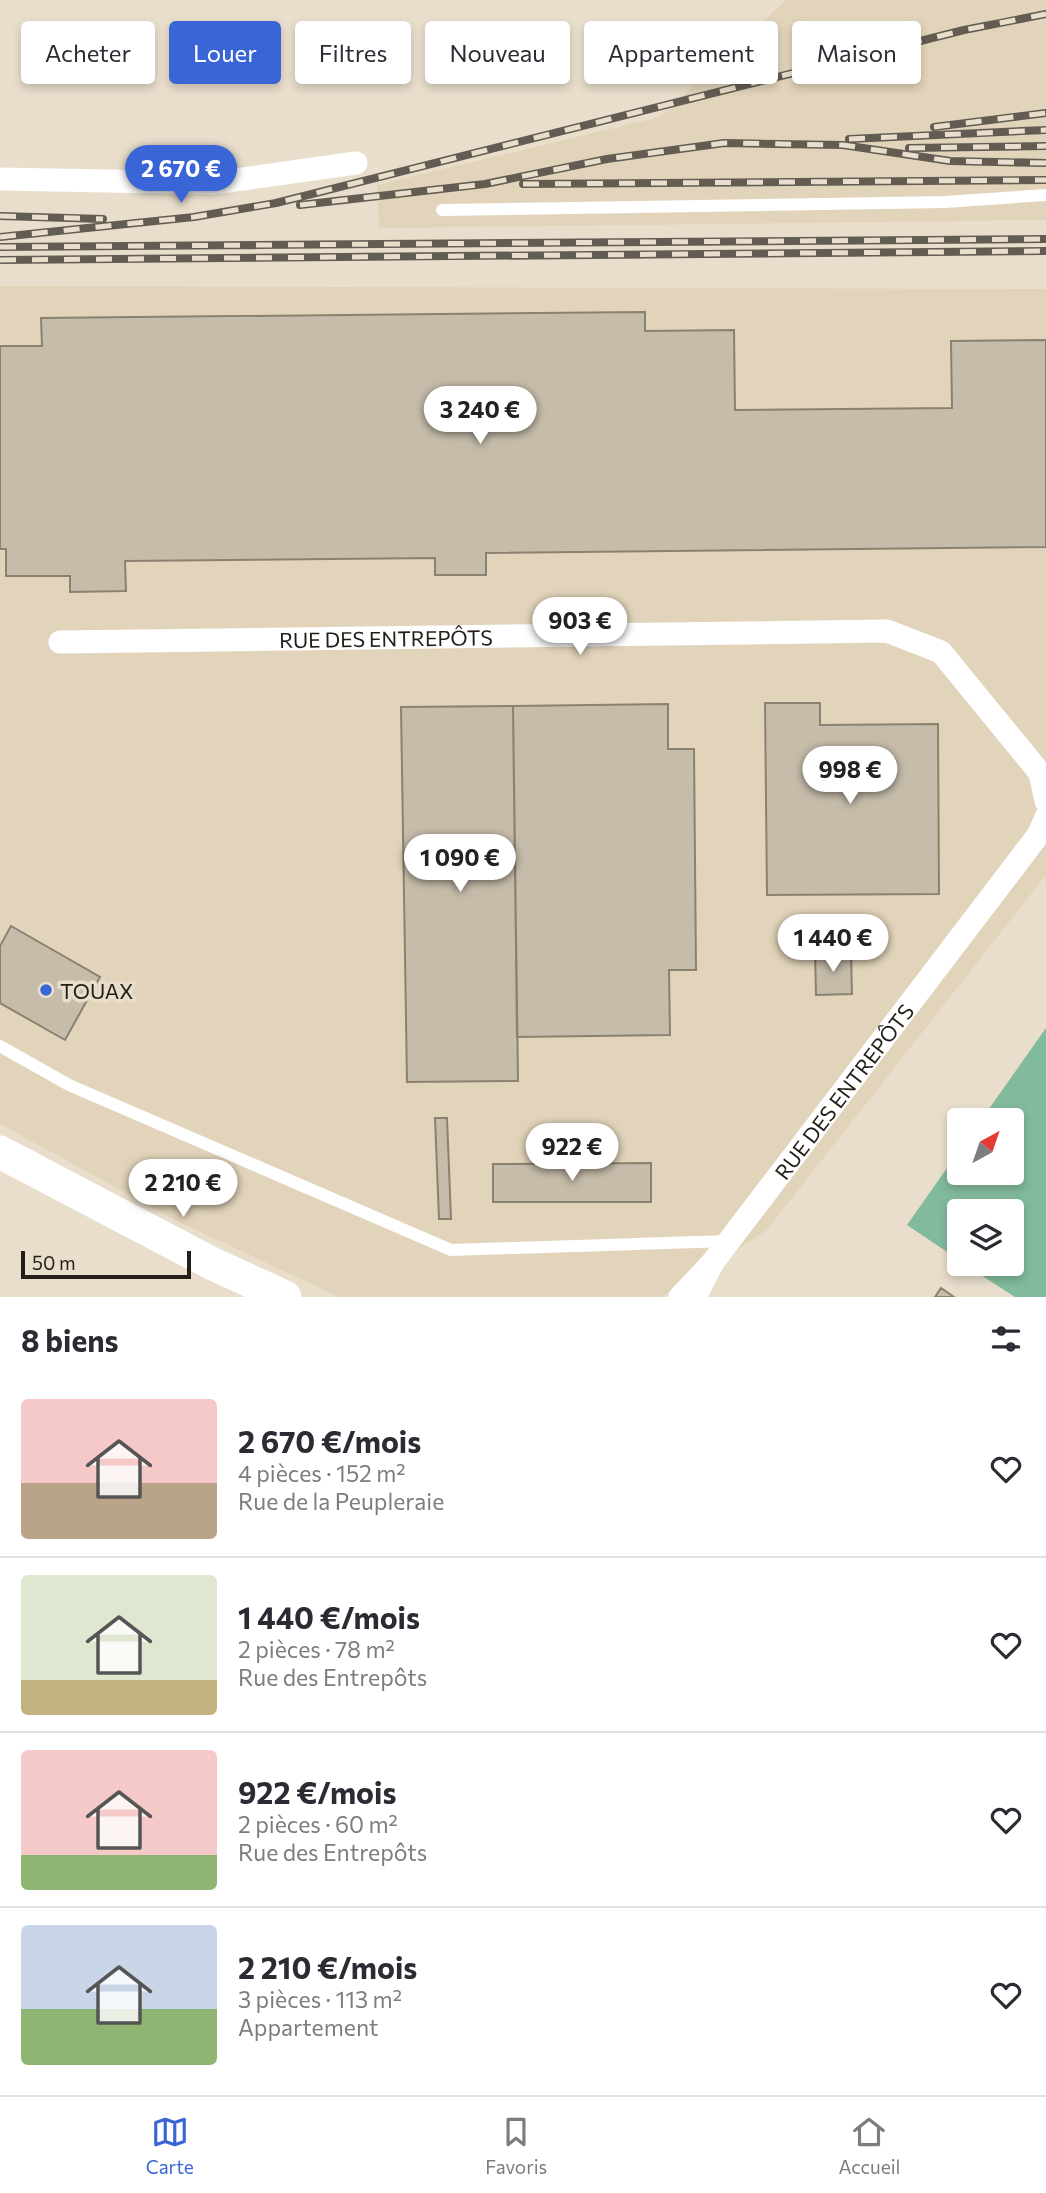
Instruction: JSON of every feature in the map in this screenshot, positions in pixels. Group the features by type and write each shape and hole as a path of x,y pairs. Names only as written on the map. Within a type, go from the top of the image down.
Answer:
{"main road":[{"path":"0,1152 213,1264 285,1297"},
{"path":"0,1160 60,1185"}],"street":[{"path":"0,179 214,183 356,163"},
{"name":"RUE DES ENTREPÔTS","path":"60,642 887,631 941,652 1040,773 1046,801"},
{"name":"RUE DES ENTREPÔTS","path":"695,1297 727,1241 1039,834 1046,817"},
{"name":"RUE DES ENTREPÔTS","path":"680,1297 713,1262"}],"lane":[{"path":"442,210 945,202 1046,195"},
{"path":"0,1046 69,1085 451,1250 727,1241"}],"shaded area":[{"path":"786,0 1046,0 1046,220 379,228 377,185 660,117 696,84 778,84 778,21 763,21"},
{"path":"0,286 1046,289 1046,875 766,1231 661,1297 339,1297 179,1222 0,1124"}],"green space":[{"path":"1046,1028 1046,1297 1015,1297 983,1276 1024,1276 1024,1199 947,1199 947,1252 907,1225 947,1168 947,1185 1024,1185 1024,1108 989,1108"}],"building":[{"path":"645,312 645,331 734,330 735,410 952,408 951,341 1046,340 1046,547 486,553 486,575 435,575 435,558 125,561 126,591 70,592 70,576 6,576 6,549 0,549 0,346 42,346 41,318"},
{"path":"765,703 820,703 820,725 938,724 939,894 767,895"},
{"path":"668,704 668,749 694,749 696,970 669,970 670,1035 517,1037 513,706"},
{"path":"513,706 518,1081 407,1082 401,707"},
{"name":"TOUAX","path":"11,926 100,977 65,1040 0,1003 0,946"},
{"path":"815,953 851,953 852,994 816,995"},
{"path":"435,1118 447,1118 451,1219 439,1219"},
{"path":"651,1163 651,1202 493,1202 493,1164"},
{"path":"941,1288 954,1297 935,1297"}],"railway":[{"path":"0,237 194,217 276,203 964,30 1046,14"},
{"path":"934,127 1046,113"},
{"path":"849,139 1046,130"},
{"path":"300,205 485,184 607,159 724,143 843,145 950,161 1046,163"},
{"path":"909,148 1046,146"},
{"path":"523,184 1046,180"},
{"path":"0,216 103,219"},
{"path":"0,247 1046,239"},
{"path":"0,260 1046,251"}],"place":[{"name":"TOUAX","path":"46,990"}]}
